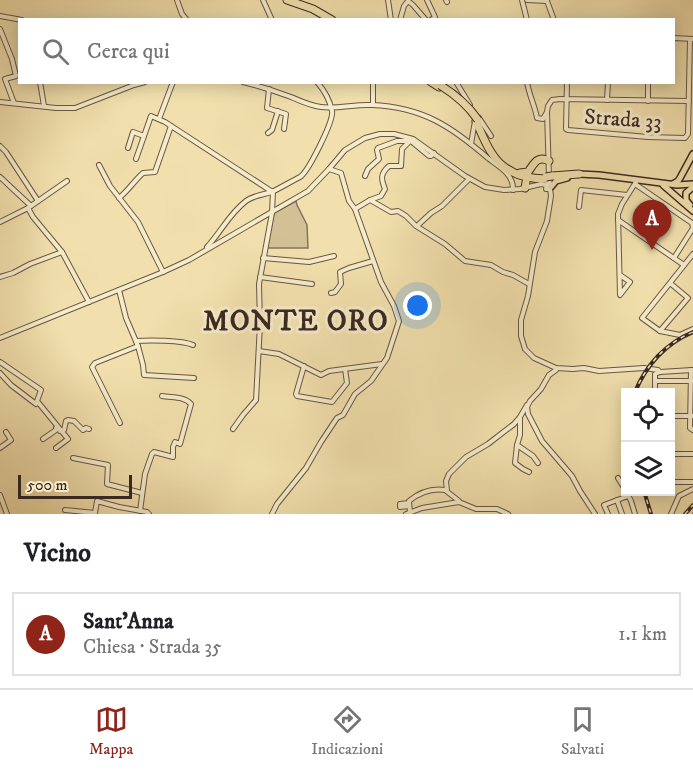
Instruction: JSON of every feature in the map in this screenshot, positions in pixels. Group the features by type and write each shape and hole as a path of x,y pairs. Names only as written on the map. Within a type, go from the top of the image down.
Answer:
{"highway":[{"path":"287,0 321,12"},
{"path":"295,0 331,18"},
{"path":"436,84 463,104 477,119 499,159 508,167 542,183"},
{"path":"477,119 491,153 510,171 542,183 580,175"},
{"path":"520,173 528,171 535,161 545,161 548,152"},
{"path":"531,167 542,183"},
{"path":"510,171 542,183"}],"main road":[{"path":"580,175 599,175 666,185 678,181 693,154"},
{"path":"693,161 687,170 686,177 693,185"},
{"path":"580,175 635,183 693,185"},
{"path":"666,185 693,209"},
{"path":"693,185 687,190 685,196 693,209"}],"street":[{"path":"177,0 185,18"},
{"path":"263,0 271,18"},
{"path":"388,0 391,18"},
{"path":"428,0 434,18"},
{"path":"520,0 526,18"},
{"path":"527,0 548,0 553,18"},
{"path":"401,18 404,6 408,2 413,4 424,18"},
{"path":"0,16 18,19"},
{"path":"0,29 16,76 6,80 14,104"},
{"path":"675,38 692,41"},
{"name":"Strada 33","path":"567,99 566,129 568,130 638,137 685,138 688,134 692,41"},
{"path":"40,84 44,106"},
{"path":"0,102 75,108 138,84"},
{"path":"159,119 172,84"},
{"path":"251,84 321,107 373,105 422,114 446,125 471,144 507,173 512,185"},
{"path":"197,255 209,246 229,217 246,201 303,175 328,130 332,117 324,91 319,84"},
{"path":"373,84 373,105"},
{"path":"457,84 477,119 491,136"},
{"path":"527,84 537,118 543,119 547,112"},
{"path":"567,84 567,99"},
{"path":"607,100 608,84"},
{"path":"648,84 648,101"},
{"path":"270,89 267,108 286,114 284,129"},
{"path":"548,152 547,112 552,100 689,101"},
{"path":"268,133 272,130 278,111"},
{"path":"136,159 151,116 171,126 272,191"},
{"path":"471,144 477,119"},
{"path":"119,198 143,173 155,172 171,126"},
{"path":"128,148 133,132 144,136"},
{"path":"0,338 163,272 197,255 308,191 345,150 365,138 380,134 394,134 413,139 485,187 504,190 512,185 542,183"},
{"path":"365,176 368,169 379,159 378,148 398,141 411,141 429,156 434,153"},
{"path":"355,209 381,196 385,189 382,173 389,166 401,166 402,149 411,141"},
{"path":"0,146 38,201"},
{"path":"545,161 542,183 551,196 544,231 534,252 528,296 521,320 522,343 534,358 556,368 584,368 599,371 650,369 660,372 692,370 690,428 693,430"},
{"path":"99,165 110,186 146,235 163,272"},
{"path":"272,514 277,504 306,468 337,418 343,415 355,394 371,381 383,364 390,352 399,321 381,282 355,209 349,201 341,173 329,169"},
{"path":"0,177 29,207 29,213 62,252 89,302"},
{"path":"417,226 470,179"},
{"path":"0,222 29,207 67,182"},
{"path":"620,275 630,282 620,295 618,220 620,208 635,183 692,223 693,228 674,258"},
{"path":"579,207 581,190 627,195"},
{"path":"233,429 256,400 259,284 272,213 272,191"},
{"path":"370,200 391,212 398,211 406,216 465,261 491,265 529,285"},
{"path":"618,220 684,265"},
{"path":"0,277 62,252"},
{"path":"693,254 642,318 660,331 680,334 693,329"},
{"path":"263,258 309,262 334,256"},
{"path":"331,293 335,292 341,284 340,273 373,261"},
{"path":"260,277 312,284"},
{"path":"660,331 688,298 670,283"},
{"path":"119,290 126,318 137,344 144,375 194,378"},
{"path":"120,423 92,367 95,363 137,344 177,342 193,345"},
{"path":"259,350 277,352 312,370 325,372 383,364"},
{"path":"0,362 42,390 37,401 68,439 56,448"},
{"path":"304,366 297,396 332,402 347,383 345,369"},
{"path":"447,491 446,481 449,474 466,457 514,424 525,406 556,368"},
{"path":"655,388 656,374 660,372"},
{"path":"0,373 11,385 39,406 56,429 43,439"},
{"path":"657,381 692,381"},
{"path":"140,511 144,474 152,454 154,452 174,457 173,447 175,442 180,444 191,404 182,399 162,396"},
{"path":"528,404 528,414 542,441 572,476 596,514"},
{"path":"675,416 692,416"},
{"path":"520,417 520,435 515,463 529,472"},
{"path":"60,431 64,430 68,420 74,421 83,430 89,429"},
{"path":"0,448 10,440 6,432"},
{"path":"517,445 533,456 538,463"},
{"path":"675,454 693,454"},
{"path":"73,458 108,465 107,484 142,493"},
{"path":"618,478 621,483"},
{"path":"675,482 693,482"},
{"path":"459,501 408,513 409,505 414,497 423,492 440,489 476,509 496,509 508,514"},
{"path":"671,514 679,496 693,489"},
{"path":"0,495 7,514"},
{"path":"608,514 604,506 622,496"},
{"path":"628,496 633,513"},
{"path":"617,500 622,514"},
{"path":"65,510 95,513 98,501 149,514"}],"shaded area":[{"path":"296,201 307,225 308,248 267,248 274,213"}],"railway":[{"path":"637,388 658,356 674,342 693,332"},
{"path":"646,496 651,514"},
{"path":"685,514 693,505"}],"place":[{"name":"Sant'Anna","path":"652,250"}],"district":[{"name":"MONTE ORO","path":"296,320"}]}
